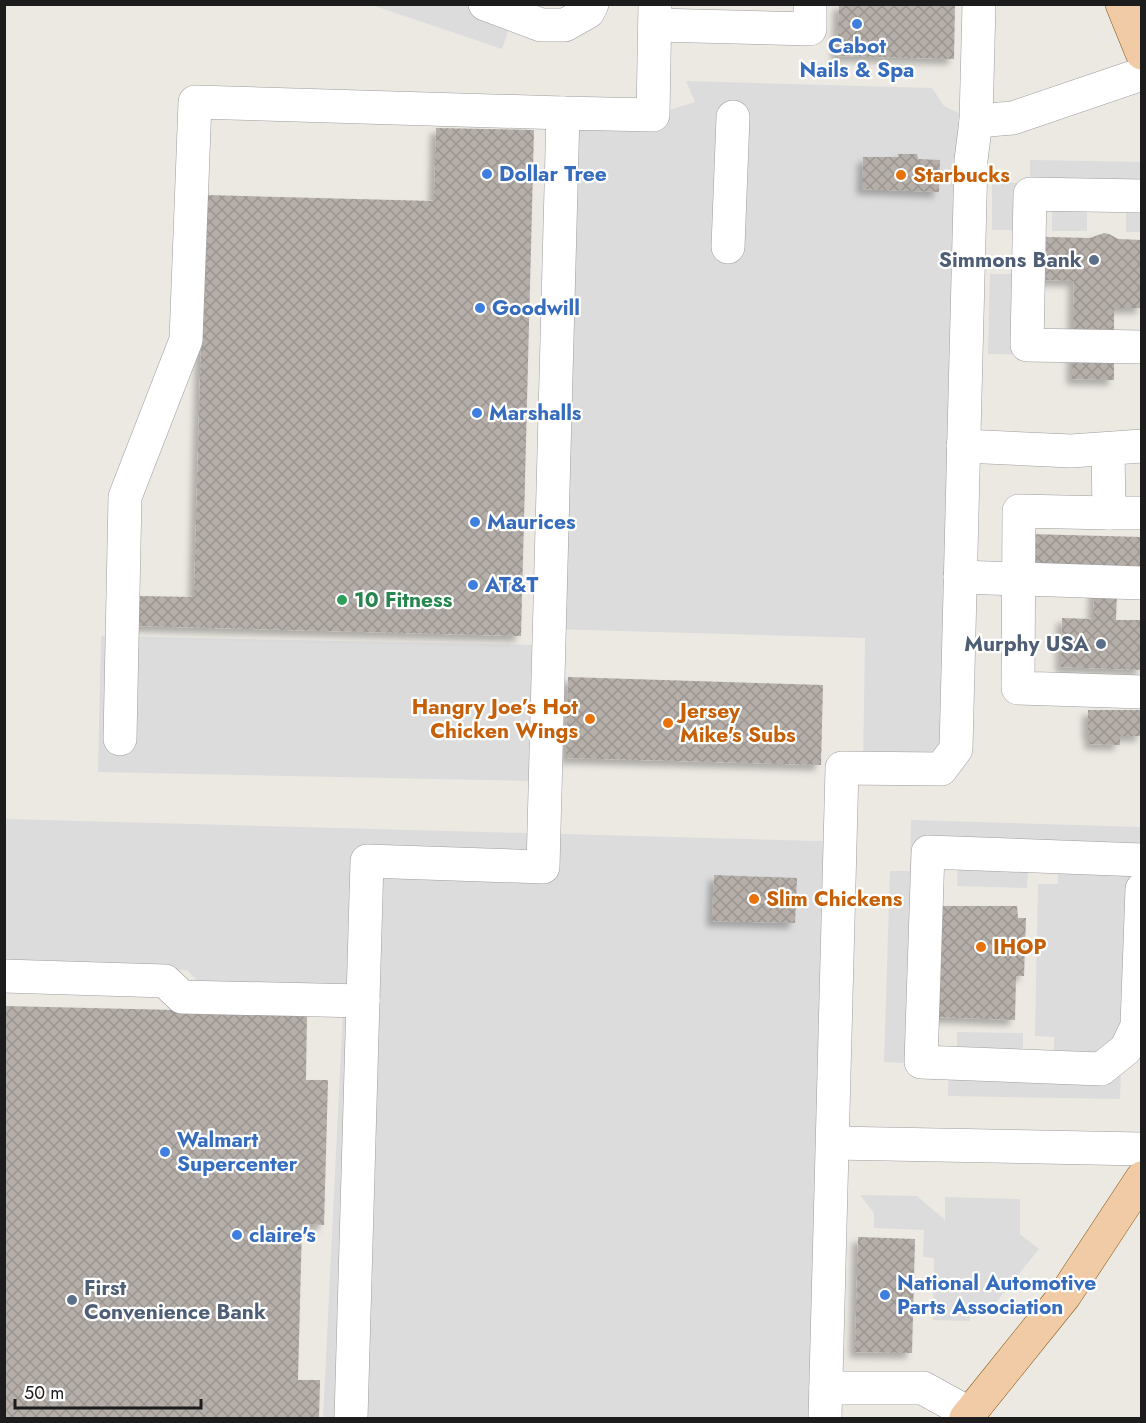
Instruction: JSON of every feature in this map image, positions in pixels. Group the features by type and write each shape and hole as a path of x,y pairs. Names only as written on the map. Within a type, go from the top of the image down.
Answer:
{"main road":[{"path":"1122,4 1142,53"},
{"path":"968,1417 1065,1295 1142,1178"}],"lane":[{"path":"484,4 541,25 565,25 588,12 592,4"},
{"path":"120,739 125,497 186,340 195,102 652,115 655,15 810,29 810,4"},
{"path":"968,1417 923,1388 826,1403 842,768 941,769 956,749 970,160 976,121 979,4"},
{"path":"976,121 1013,118 1142,74"},
{"path":"351,1419 367,861 543,867 563,113"},
{"path":"728,247 733,117"},
{"path":"1142,196 1030,194 1027,345 1142,347"},
{"path":"963,447 1071,452 1142,446"},
{"path":"1108,448 1109,513"},
{"path":"1142,513 1019,511 1017,579 1018,688 1142,692"},
{"path":"960,577 1142,583"},
{"path":"1142,860 928,852 921,1062 1101,1069 1110,1062 1126,1049 1137,1026 1142,889"},
{"path":"4,976 165,981 182,997 363,1001"},
{"path":"833,1143 1142,1149"}],"shaded area":[{"path":"372,5 517,5 502,49"},
{"path":"686,81 932,88 944,106 976,121 956,749 863,768 865,638 549,629 566,113 653,115 695,102"},
{"path":"1030,160 1141,162 1141,232 1126,232 1126,208 1087,208 1087,231 1052,231 1052,207 1044,207 1041,355 988,354 990,274 1013,274 1014,230 992,230 992,183 1030,183"},
{"path":"101,636 532,645 529,781 98,772"},
{"path":"5,819 856,842 837,1418 323,1418 344,990 200,984 187,970 5,964"},
{"path":"911,820 1141,827 1141,979 1122,1034 1120,1099 948,1096 949,1065 884,1062 890,871 910,871","holes":["942,865 958,866 957,886 1027,888 1028,867 1058,868 1058,884 1038,884 1035,1036 1054,1037 1054,1054 1023,1054 1023,1033 957,1032 957,1052 937,1052"]},
{"path":"860,1195 917,1196 945,1220 945,1197 1020,1199 1020,1234 1039,1249 985,1316 970,1307 970,1321 933,1320 934,1258 923,1257 924,1230 874,1228 874,1213"}],"building":[{"path":"839,4 955,4 954,59 837,56"},
{"path":"436,128 534,130 521,636 137,626 138,596 194,597 205,195 434,201"},
{"name":"Starbucks","path":"898,154 917,154 918,159 940,160 939,192 862,189 863,157 899,157"},
{"name":"Simmons Bank","path":"1104,233 1118,239 1142,240 1142,308 1114,308 1114,380 1072,379 1074,281 1046,280 1046,237 1090,238"},
{"path":"1029,534 1142,537 1142,566 1118,566 1116,620 1142,620 1142,670 1061,667 1062,618 1093,619 1095,565 1028,564"},
{"path":"568,677 823,685 821,765 566,758"},
{"path":"1088,710 1142,710 1142,736 1120,736 1120,745 1090,744"},
{"name":"Slim Chickens","path":"714,875 797,878 795,923 712,921"},
{"name":"IHOP","path":"938,906 1017,906 1018,918 1026,918 1024,976 1016,976 1015,1020 936,1017"},
{"name":"Walmart Supercenter","path":"4,1006 307,1013 306,1080 328,1080 324,1225 302,1224 298,1380 320,1380 319,1418 4,1418"},
{"name":"National Automotive Parts Association","path":"858,1237 915,1239 912,1353 855,1352"}],"place":[{"name":"Cabot Nails & Spa","path":"857,24"},
{"name":"Dollar Tree","path":"487,174"},
{"name":"Starbucks","path":"901,175"},
{"name":"Simmons Bank","path":"1094,260"},
{"name":"Goodwill","path":"480,308"},
{"name":"Marshalls","path":"477,413"},
{"name":"Maurices","path":"475,522"},
{"name":"AT&T","path":"473,585"},
{"name":"10 Fitness","path":"342,600"},
{"name":"Murphy USA","path":"1101,644"},
{"name":"Hangry Joe’s Hot Chicken Wings","path":"590,719"},
{"name":"Jersey Mike's Subs","path":"668,723"},
{"name":"Slim Chickens","path":"754,899"},
{"name":"IHOP","path":"981,947"},
{"name":"Walmart Supercenter","path":"165,1152"},
{"name":"claire's","path":"237,1235"},
{"name":"National Automotive Parts Association","path":"885,1295"},
{"name":"First Convenience Bank","path":"72,1300"}]}
